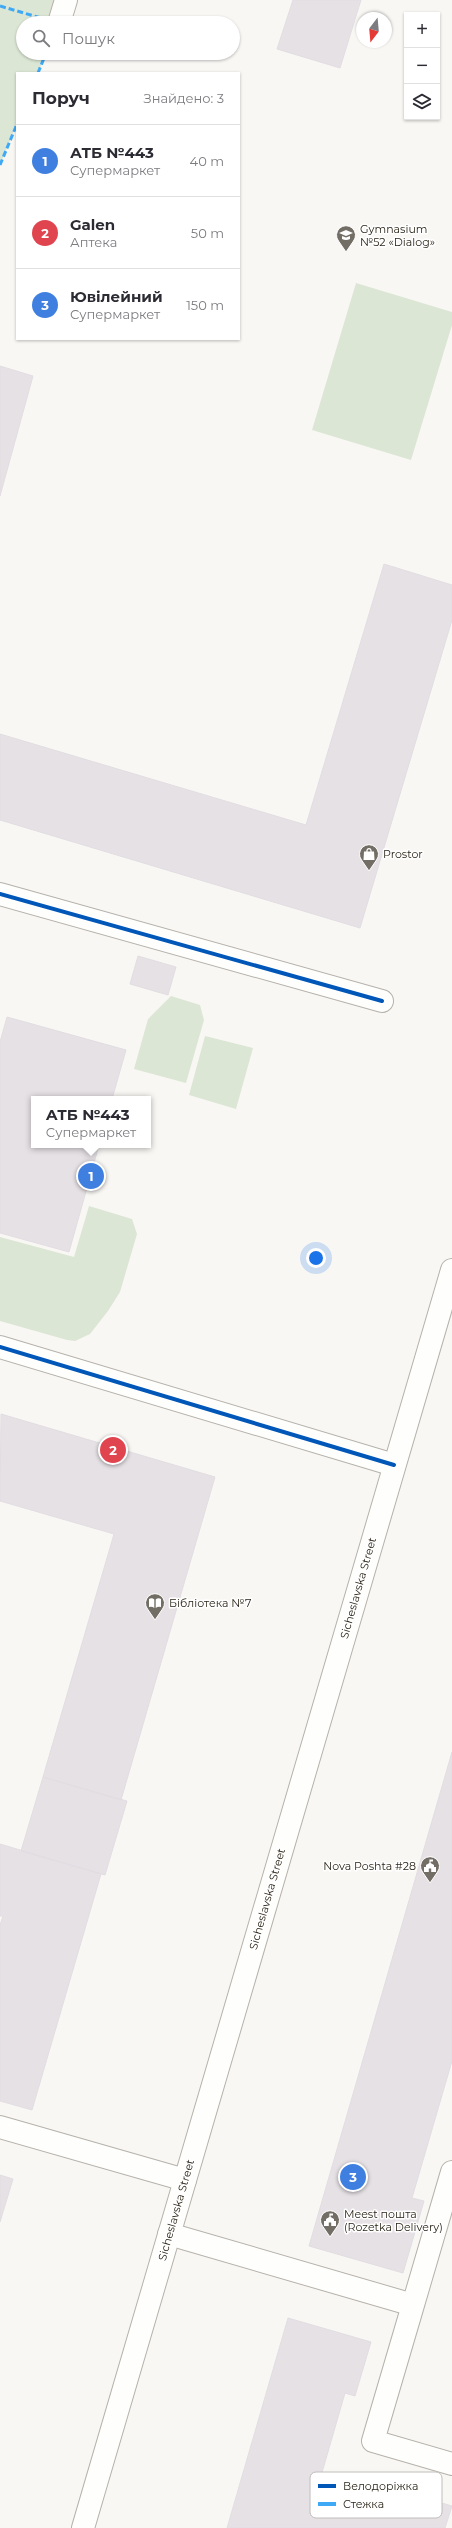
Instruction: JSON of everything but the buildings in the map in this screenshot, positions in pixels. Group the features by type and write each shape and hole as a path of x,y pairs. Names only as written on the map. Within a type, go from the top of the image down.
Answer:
{"main road":[{"path":"60,16 66,0"},
{"path":"0,894 382,1001"},
{"name":"Sicheslavska Street","path":"83,2528 452,1270"},
{"path":"0,1347 394,1465"},
{"path":"0,2127 185,2180"},
{"path":"452,2172 373,2441 452,2464"},
{"path":"169,2234 413,2305"}],"green space":[{"path":"0,0 66,0 60,16 16,16 16,60 43,60 38,72 16,72 16,126 0,165"},
{"path":"356,283 452,312 452,325 411,460 312,430"},
{"path":"171,996 200,1005 204,1020 186,1083 134,1069 148,1019"},
{"path":"205,1036 253,1048 236,1109 189,1095"},
{"path":"89,1206 132,1219 137,1234 120,1292 108,1311 90,1334 75,1341 0,1321 0,1237 74,1257"}],"marked path":[{"path":"0,6 34,16"},
{"path":"38,72 43,60"},
{"path":"0,165 16,126"}],"cycle path":[{"path":"0,894 382,1001"},
{"path":"0,1347 394,1465"}],"place":[{"name":"Gymnasium №52 «Dialog»","path":"346,252"},
{"name":"Prostor","path":"369,871"},
{"name":"АТБ №443","path":"91,1176"},
{"name":"Galen","path":"113,1450"},
{"name":"Бібліотека №7","path":"155,1620"},
{"name":"Nova Poshta #28","path":"430,1883"},
{"name":"Ювілейний","path":"353,2177"},
{"name":"Meest пошта (Rozetka Delivery)","path":"330,2237"}]}
